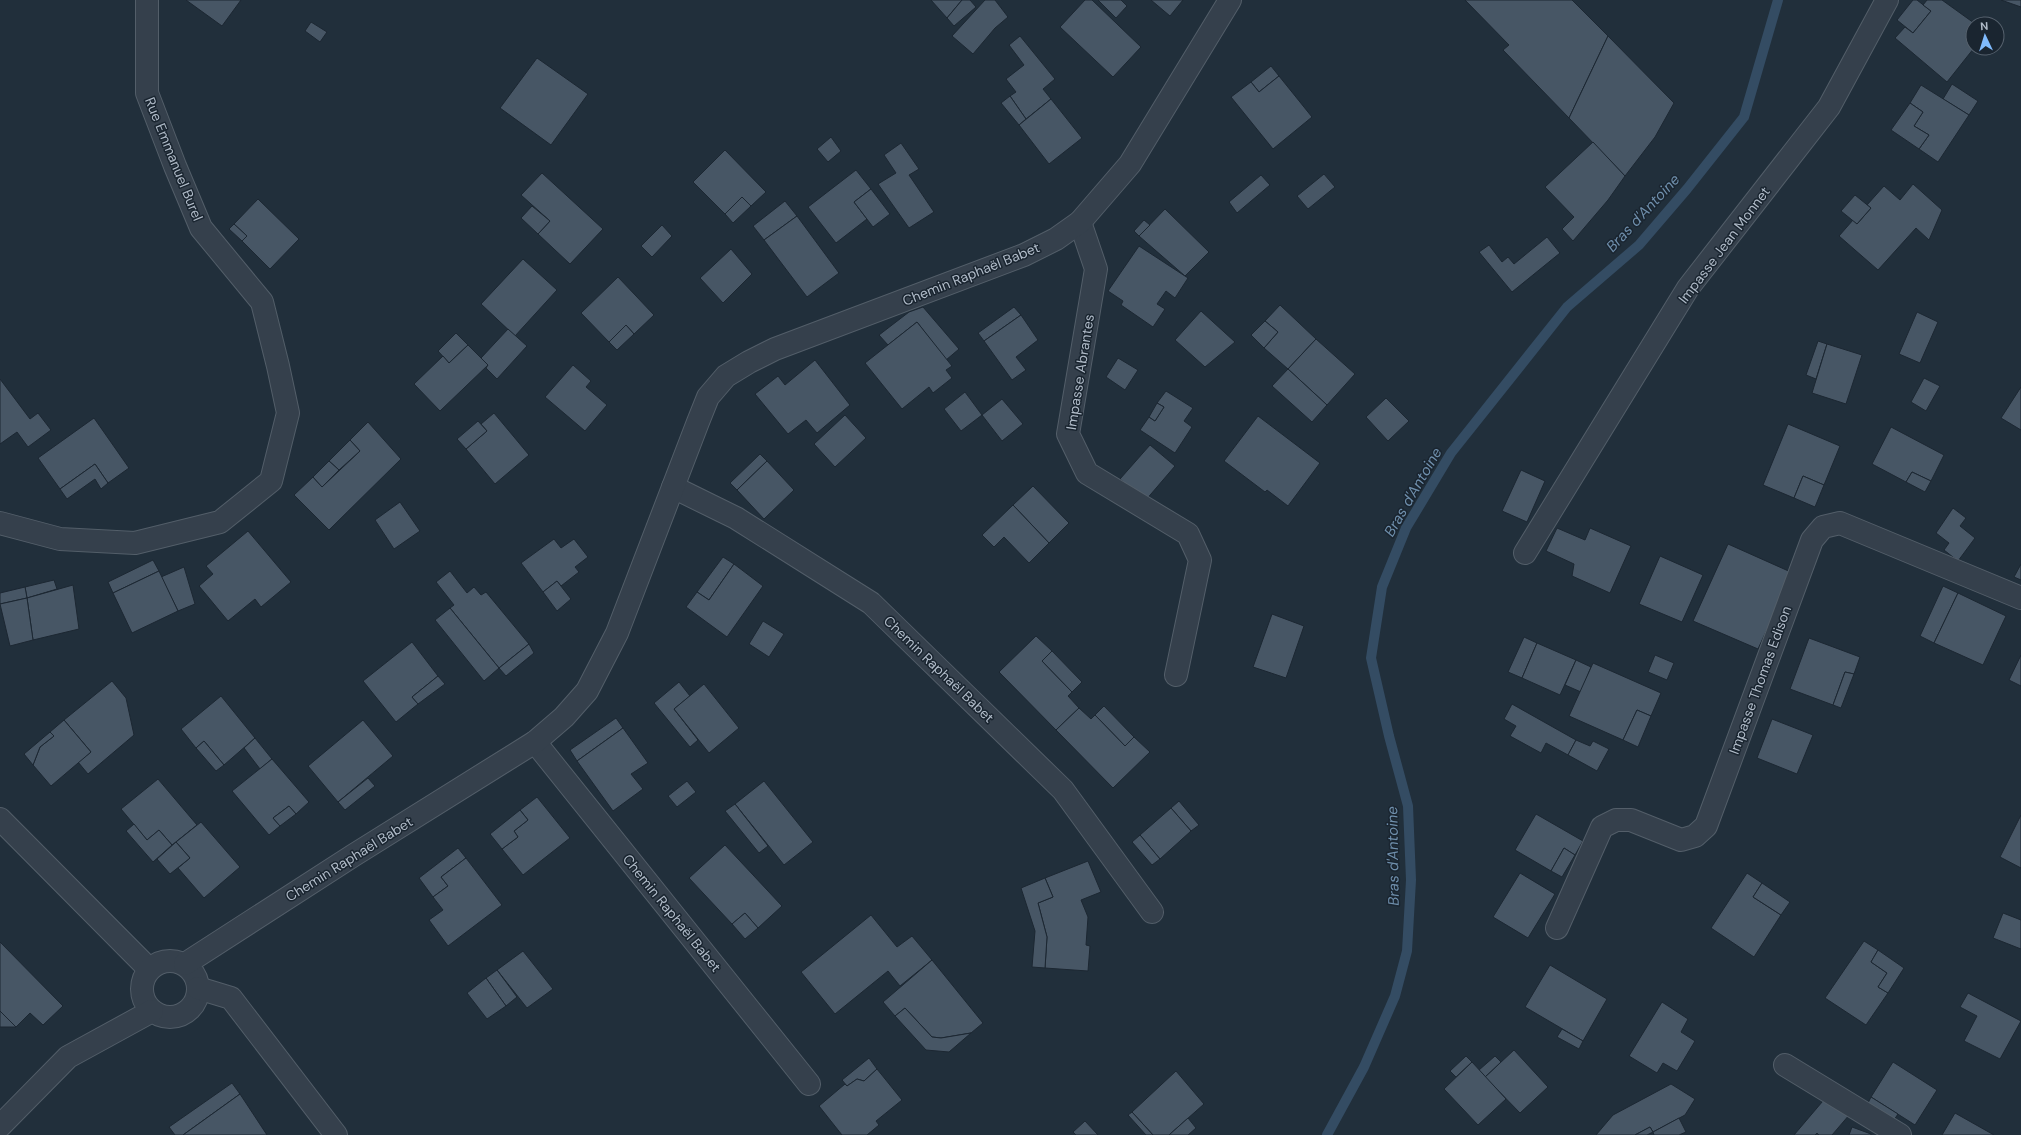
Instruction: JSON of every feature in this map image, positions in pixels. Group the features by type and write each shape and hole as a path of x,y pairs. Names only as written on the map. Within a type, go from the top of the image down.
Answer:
{"street":[{"name":"Rue Emmanuel Burel","path":"0,523 60,539 135,543 220,522 271,481 288,412 262,302 202,228 174,166 147,93 147,0"},
{"name":"Chemin Raphaël Babet","path":"185,964 354,855 535,742 564,717 587,691 617,633 708,397 726,376 775,349 1024,255 1056,239 1080,222 1130,164 1230,0"},
{"name":"Impasse Jean Monnet","path":"1525,553 1688,288 1829,107 1887,0"},
{"name":"Impasse Abrantes","path":"1080,222 1096,269 1068,434 1087,473 1188,534 1200,560 1176,675"},
{"name":"Chemin Raphaël Babet","path":"673,487 736,518 871,603 1063,790 1152,912"},
{"name":"Impasse Thomas Edison","path":"1557,928 1602,827 1616,820 1631,820 1681,840 1694,836 1706,826 1812,540 1823,527 1840,523 2021,598"},
{"name":"Chemin Raphaël Babet","path":"535,742 809,1084"},
{"path":"0,819 149,969"},
{"path":"167,960 185,964 196,978 198,988 195,1001 187,1012 170,1018 160,1016 145,1004 142,995 141,986 149,969 167,960"},
{"path":"198,988 231,998 336,1135"},
{"path":"0,1126 68,1057 152,1011"},
{"path":"1785,1065 1900,1135"}],"building":[{"path":"186,0 241,0 222,26"},
{"path":"931,0 962,0 947,18"},
{"path":"962,0 970,0 976,7 954,26 947,18"},
{"path":"985,0 995,0 1008,17 995,28 973,54 952,36"},
{"path":"1085,0 1092,0 1141,47 1113,77 1060,27"},
{"path":"1098,0 1121,0 1127,6 1116,18"},
{"path":"1151,0 1183,0 1170,16"},
{"path":"1465,0 1572,0 1608,36 1569,118 1503,50 1509,45"},
{"path":"1913,0 1917,0 1931,11 1913,33 1897,20"},
{"path":"1927,0 1942,0 1965,17 1965,56 1968,56 1947,82 1895,38 1905,27 1913,33 1931,11 1923,5"},
{"path":"2001,0 2021,0 2021,7"},
{"path":"311,22 327,32 320,42 305,31"},
{"path":"1020,36 1055,79 1043,89 1051,99 1026,119 1010,96 1016,92 1006,79 1024,65 1009,45"},
{"path":"1608,36 1674,103 1655,137 1625,176 1569,118"},
{"path":"537,58 588,94 551,145 500,108"},
{"path":"1271,66 1279,76 1259,92 1251,82"},
{"path":"1279,76 1312,117 1273,149 1231,97 1251,82 1259,92"},
{"path":"1952,84 1978,101 1969,115 1943,99"},
{"path":"1921,85 1969,115 1938,162 1919,149 1929,135 1914,126 1923,112 1910,103"},
{"path":"1010,96 1026,119 1019,125 1001,103"},
{"path":"1051,99 1082,138 1049,164 1019,125"},
{"path":"1910,103 1923,112 1914,126 1929,135 1919,149 1891,130"},
{"path":"831,137 841,151 828,162 817,149"},
{"path":"1593,142 1625,176 1608,200 1573,241 1562,229 1574,217 1545,187"},
{"path":"901,143 919,169 909,175 934,212 909,228 878,184 896,173 884,155"},
{"path":"725,150 766,192 751,206 742,197 725,214 693,182"},
{"path":"856,170 871,189 854,202 867,219 836,243 808,207"},
{"path":"542,173 603,229 570,264 538,234 550,221 521,195"},
{"path":"1324,174 1335,187 1308,209 1297,196"},
{"path":"1261,175 1270,185 1237,213 1229,202"},
{"path":"1913,184 1942,210 1929,240 1916,228 1878,270 1839,236 1853,220 1857,224 1871,208 1867,205 1884,186 1900,200"},
{"path":"871,189 890,214 873,227 854,202"},
{"path":"1855,195 1871,208 1857,224 1841,211"},
{"path":"742,197 751,206 733,223 725,214"},
{"path":"258,199 299,239 270,269 242,241 247,236 234,224"},
{"path":"785,201 797,216 764,240 753,226"},
{"path":"532,206 550,221 538,234 521,218"},
{"path":"1165,209 1209,252 1185,276 1139,236"},
{"path":"797,216 839,273 807,297 764,240"},
{"path":"1144,220 1150,225 1139,236 1134,231"},
{"path":"234,224 247,236 242,241 229,229"},
{"path":"662,225 672,236 652,257 641,246"},
{"path":"1547,237 1560,253 1512,292 1479,252 1489,245 1502,262 1508,257 1514,264"},
{"path":"1139,246 1188,278 1175,298 1166,291 1157,304 1165,309 1153,327 1121,305 1123,301 1108,291"},
{"path":"731,249 752,274 723,303 700,278"},
{"path":"523,259 557,290 515,336 481,304"},
{"path":"618,277 654,315 634,334 626,325 609,342 581,313"},
{"path":"1280,305 1316,339 1288,369 1264,348 1278,332 1265,321"},
{"path":"923,307 959,349 946,360 917,322 888,345 879,335 909,312"},
{"path":"1014,307 1021,315 984,341 978,333"},
{"path":"1201,311 1235,342 1205,367 1175,340"},
{"path":"1917,312 1938,322 1920,363 1899,354"},
{"path":"1021,315 1038,340 1016,357 1026,370 1012,380 984,341"},
{"path":"1265,321 1278,332 1264,348 1251,335"},
{"path":"917,322 952,366 946,370 952,378 933,393 929,387 902,409 865,363"},
{"path":"626,325 634,334 617,350 609,342"},
{"path":"508,329 527,346 497,379 486,368 488,365 481,358"},
{"path":"456,333 468,345 449,363 438,351"},
{"path":"1316,339 1355,374 1327,405 1288,369"},
{"path":"1818,341 1827,344 1816,379 1806,375"},
{"path":"1827,344 1862,355 1846,404 1812,393"},
{"path":"468,345 488,365 440,411 414,384 443,356 449,363"},
{"path":"1118,358 1138,370 1125,390 1106,377"},
{"path":"815,360 850,405 817,433 806,420 788,434 755,394 778,376 785,385"},
{"path":"573,365 591,381 586,387 607,405 585,431 545,397"},
{"path":"1288,369 1327,405 1312,422 1272,386"},
{"path":"1924,378 1940,386 1926,411 1911,402"},
{"path":"0,379 30,419 38,413 51,430 28,447 17,432 0,444"},
{"path":"2021,387 2021,430 2001,418"},
{"path":"1166,391 1193,408 1184,421 1192,427 1175,453 1140,430 1149,417 1155,421 1164,407 1157,403"},
{"path":"965,392 982,415 961,431 944,409"},
{"path":"1386,398 1409,421 1388,441 1366,417"},
{"path":"1002,399 1023,424 1002,441 982,415"},
{"path":"1157,403 1164,407 1155,421 1149,417"},
{"path":"494,413 529,455 495,484 466,449 487,431 481,424"},
{"path":"845,415 866,438 835,467 814,444"},
{"path":"1258,416 1320,463 1288,506 1267,490 1265,492 1224,461"},
{"path":"94,418 129,468 108,483 95,464 60,489 38,458"},
{"path":"478,421 487,431 466,449 457,439"},
{"path":"368,422 401,459 329,530 294,495 313,477 322,487 360,451 350,440"},
{"path":"1788,424 1840,446 1824,485 1803,476 1794,498 1763,485"},
{"path":"1891,427 1944,455 1931,481 1912,472 1906,482 1872,464"},
{"path":"350,440 360,451 339,470 329,461"},
{"path":"1150,445 1175,466 1145,501 1120,479"},
{"path":"760,454 767,461 737,490 730,483"},
{"path":"329,461 339,470 322,487 313,477"},
{"path":"767,461 794,490 764,519 737,490"},
{"path":"95,464 108,483 101,489 95,479 67,499 60,489"},
{"path":"1521,470 1545,481 1527,522 1502,511"},
{"path":"1912,472 1931,481 1925,492 1906,482"},
{"path":"1803,476 1824,485 1815,507 1794,498"},
{"path":"1033,486 1069,523 1049,543 1013,505"},
{"path":"400,502 420,531 394,549 375,520"},
{"path":"1013,505 1049,543 1029,563 1004,537 994,547 982,535"},
{"path":"1953,508 1966,518 1960,526 1975,538 1958,561 1944,550 1949,543 1936,533"},
{"path":"1557,528 1585,540 1590,528 1631,546 1610,593 1572,576 1574,564 1546,551"},
{"path":"248,531 291,582 261,607 255,599 228,621 199,586 213,574 206,566"},
{"path":"554,539 561,548 574,539 588,557 575,567 579,572 561,586 557,581 543,592 521,563"},
{"path":"1728,544 1793,573 1758,649 1693,621"},
{"path":"1660,556 1703,575 1682,622 1639,604"},
{"path":"723,557 734,564 709,600 697,592"},
{"path":"153,560 159,571 113,593 108,582"},
{"path":"734,564 763,586 727,637 686,607 697,592 709,600"},
{"path":"2021,564 2021,580 2014,577"},
{"path":"184,567 195,604 178,611 161,577"},
{"path":"159,571 178,611 132,633 113,593"},
{"path":"450,571 467,593 474,587 481,595 486,592 529,644 499,668 450,608 454,605 436,582"},
{"path":"54,580 57,589 27,598 25,587"},
{"path":"557,581 571,599 557,611 543,592"},
{"path":"73,585 79,629 33,640 27,598"},
{"path":"1943,586 1958,593 1934,643 1920,636"},
{"path":"25,587 27,598 0,604 0,593"},
{"path":"1958,593 2006,616 1983,665 1934,643"},
{"path":"27,598 33,640 10,646 0,604"},
{"path":"450,608 499,668 484,681 435,620"},
{"path":"1272,614 1304,626 1286,678 1253,667"},
{"path":"763,621 784,634 769,657 749,644"},
{"path":"1036,636 1052,651 1042,661 1072,692 1068,696 1079,708 1056,730 999,672"},
{"path":"1524,637 1537,643 1522,678 1508,672"},
{"path":"1809,638 1860,657 1854,674 1845,672 1833,705 1790,689"},
{"path":"412,642 438,676 412,697 418,704 396,722 363,681"},
{"path":"1537,643 1576,660 1560,695 1522,678"},
{"path":"529,644 534,653 506,676 499,668"},
{"path":"1052,651 1082,682 1072,692 1042,661"},
{"path":"1655,655 1674,663 1667,680 1648,672"},
{"path":"2021,655 2021,686 2009,680"},
{"path":"1576,660 1591,667 1581,692 1565,685"},
{"path":"1593,663 1661,693 1651,716 1637,710 1623,740 1569,716"},
{"path":"1845,672 1854,674 1841,708 1833,705"},
{"path":"438,676 445,684 418,704 412,697"},
{"path":"112,681 126,698 134,735 88,774 78,762 91,752 64,720"},
{"path":"679,682 690,696 674,709 698,740 690,747 654,703"},
{"path":"704,684 739,728 709,753 674,709"},
{"path":"221,696 255,738 224,765 204,741 196,748 181,729"},
{"path":"1512,704 1576,740 1568,755 1546,743 1541,753 1510,736 1516,726 1504,719"},
{"path":"1104,706 1134,737 1125,746 1095,715"},
{"path":"1079,708 1091,719 1095,715 1125,746 1134,737 1150,752 1113,788 1056,730"},
{"path":"1637,710 1651,716 1638,747 1623,740"},
{"path":"616,718 623,728 577,761 570,750"},
{"path":"1772,719 1813,735 1797,774 1757,758"},
{"path":"64,720 91,752 51,786 33,765 40,747 54,736 50,732"},
{"path":"363,720 393,756 338,802 308,766"},
{"path":"623,728 648,763 631,774 643,789 613,811 577,761"},
{"path":"50,732 54,736 40,747 33,765 24,754"},
{"path":"255,738 272,759 260,769 244,748"},
{"path":"1576,740 1590,746 1593,741 1609,749 1597,771 1568,755"},
{"path":"204,741 224,765 216,771 196,748"},
{"path":"272,759 309,802 296,814 289,806 273,818 280,826 269,835 232,791"},
{"path":"368,778 375,786 345,810 338,802"},
{"path":"158,779 197,825 172,845 159,830 147,840 121,809"},
{"path":"687,781 696,792 677,807 668,796"},
{"path":"764,781 813,842 784,865 735,804"},
{"path":"537,797 570,838 523,875 502,849 518,837 514,831 528,820 520,810"},
{"path":"1179,801 1199,825 1191,831 1171,808"},
{"path":"735,804 768,846 759,853 725,811"},
{"path":"289,806 296,814 280,826 273,818"},
{"path":"1171,808 1191,831 1160,859 1140,835"},
{"path":"520,810 528,820 514,831 518,837 502,849 490,834"},
{"path":"1536,814 1583,841 1575,855 1564,848 1551,871 1515,850"},
{"path":"2021,815 2021,868 2000,857"},
{"path":"201,822 240,867 204,898 178,868 190,858 176,842"},
{"path":"134,824 147,840 159,830 172,845 153,862 126,831"},
{"path":"1140,835 1160,859 1152,865 1132,842"},
{"path":"176,842 190,858 170,874 157,859"},
{"path":"725,845 782,906 758,928 745,913 732,924 689,878"},
{"path":"458,848 466,858 441,877 448,886 433,897 419,878"},
{"path":"1564,848 1575,855 1562,877 1551,871"},
{"path":"466,858 502,905 448,946 429,920 443,910 433,897 448,886 441,877"},
{"path":"1088,861 1101,892 1081,900 1088,917 1086,945 1090,946 1088,971 1045,968 1047,937 1038,903 1053,897 1045,878"},
{"path":"1520,873 1555,894 1528,938 1493,917"},
{"path":"1747,873 1762,883 1753,897 1781,915 1754,957 1711,928"},
{"path":"1045,878 1053,897 1038,903 1047,937 1045,968 1032,967 1035,931 1021,888"},
{"path":"1762,883 1790,902 1781,915 1753,897"},
{"path":"745,913 758,928 745,939 732,924"},
{"path":"2003,913 2021,920 2021,949 1993,938"},
{"path":"871,915 897,947 912,936 932,960 900,986 888,971 835,1014 801,972"},
{"path":"1864,941 1878,950 1871,962 1887,973 1878,987 1888,993 1866,1025 1825,998"},
{"path":"0,942 63,1006 43,1025 30,1013 16,1027 0,1011"},
{"path":"1878,950 1904,968 1888,993 1878,987 1887,973 1871,962"},
{"path":"523,951 553,989 527,1008 497,970"},
{"path":"932,960 983,1023 971,1033 941,1038 932,1037 905,1008 895,1016 883,1002"},
{"path":"1550,965 1607,999 1583,1041 1525,1007"},
{"path":"497,970 517,997 506,1006 486,978"},
{"path":"486,978 506,1006 487,1019 467,993"},
{"path":"1968,993 2021,1021 2000,1059 1964,1041 1977,1016 1960,1007"},
{"path":"1662,1002 1688,1019 1681,1032 1695,1041 1677,1071 1663,1063 1657,1073 1629,1056"},
{"path":"905,1008 932,1037 941,1038 971,1033 949,1052 926,1050 895,1016"},
{"path":"0,1011 16,1027 0,1027"},
{"path":"1562,1029 1583,1041 1579,1049 1557,1037"},
{"path":"1514,1050 1548,1087 1520,1113 1485,1077"},
{"path":"1466,1056 1472,1062 1456,1077 1450,1071"},
{"path":"1495,1056 1501,1062 1485,1077 1479,1070"},
{"path":"869,1058 877,1069 864,1081 857,1079 847,1086 842,1080"},
{"path":"1472,1062 1506,1099 1478,1125 1444,1089"},
{"path":"1893,1062 1937,1090 1915,1125 1871,1097"},
{"path":"877,1069 902,1100 876,1121 879,1125 867,1135 842,1135 819,1106 845,1084 847,1086 857,1079 864,1081"},
{"path":"1176,1071 1204,1104 1169,1135 1153,1135 1132,1112"},
{"path":"232,1083 240,1094 183,1135 175,1135 169,1127"},
{"path":"1671,1084 1695,1099 1685,1115 1653,1132 1650,1127 1635,1135 1596,1135 1613,1115"},
{"path":"240,1094 267,1135 183,1135"},
{"path":"1828,1095 1850,1114 1832,1135 1819,1135 1817,1133 1815,1135 1794,1135"},
{"path":"1871,1097 1898,1114 1892,1123 1866,1107"},
{"path":"1132,1112 1153,1135 1146,1135 1128,1115"},
{"path":"1955,1113 1994,1135 1942,1135"},
{"path":"1188,1118 1196,1128 1188,1135 1169,1135"},
{"path":"1679,1118 1686,1132 1679,1135 1654,1135 1653,1132"},
{"path":"1085,1121 1098,1135 1076,1135 1073,1132"},
{"path":"1650,1127 1653,1132 1647,1135 1635,1135"},
{"path":"1852,1127 1871,1134 1871,1135 1849,1135"}],"waterway":[{"name":"Bras d'Antoine","path":"1327,1135 1364,1067 1395,996 1407,951 1411,880 1408,806 1389,736 1371,658 1382,587 1406,528 1451,453 1567,307 1639,245 1687,189 1744,117 1778,0"}]}
